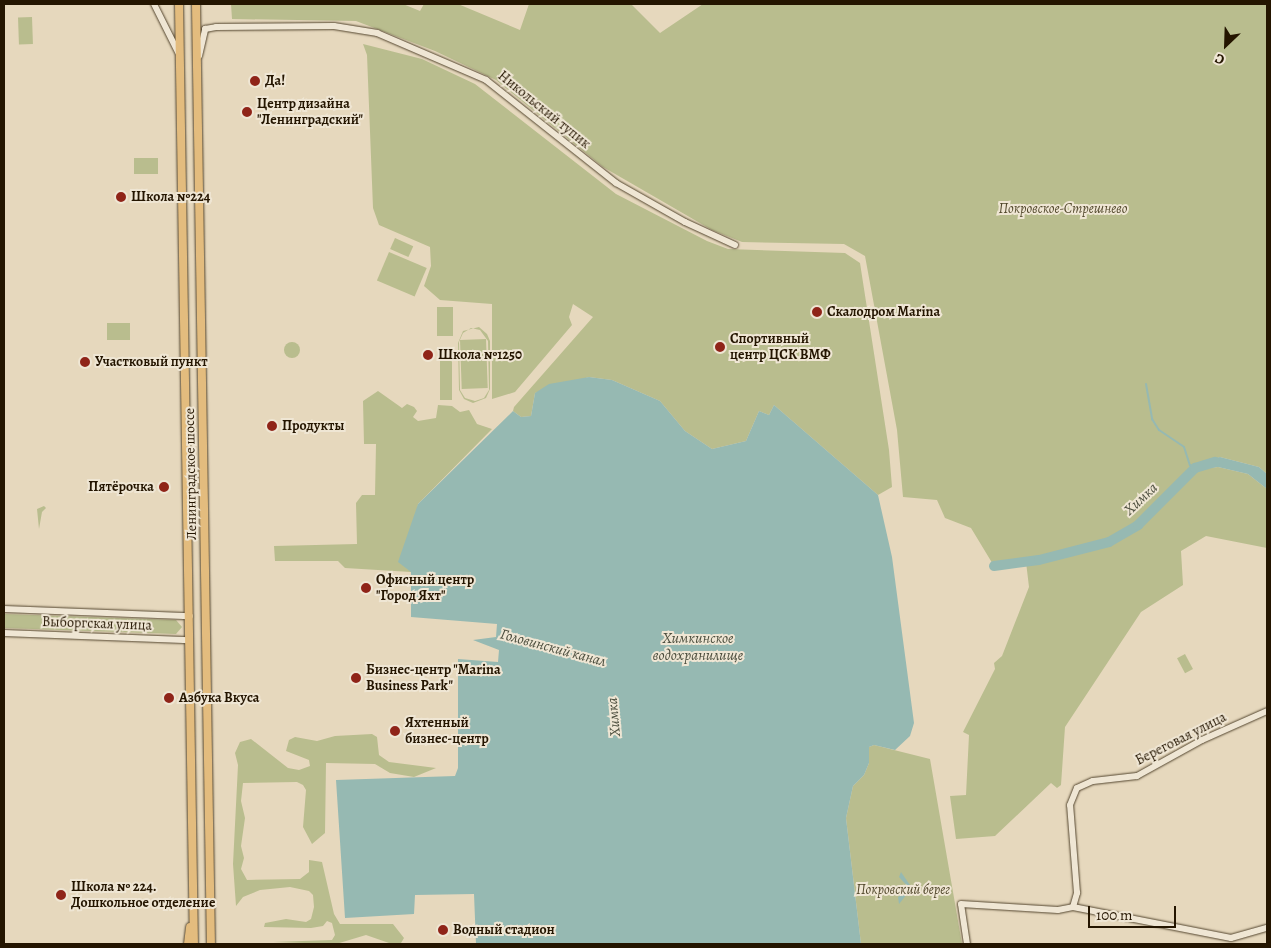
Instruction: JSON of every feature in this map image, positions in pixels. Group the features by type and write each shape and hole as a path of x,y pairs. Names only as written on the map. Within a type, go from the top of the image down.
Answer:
{"main road":[{"name":"Ленинградское шоссе","path":"179,4 194,944"},
{"name":"Ленинградское шоссе","path":"196,4 212,888 211,944"},
{"path":"188,944 194,885"},
{"path":"212,888 215,944"}],"street":[{"path":"154,4 181,61"},
{"name":"Никольский тупик","path":"198,67 205,29 334,26 366,30 405,44 486,80 616,183 684,222 735,245"},
{"name":"Выборгская улица","path":"4,609 190,616"},
{"name":"Выборгская улица","path":"4,633 190,640"},
{"name":"Береговая улица","path":"1073,907 1077,893 1070,805 1077,788 1093,781 1138,776 1202,740 1267,711"},
{"path":"967,944 961,904 1058,910 1073,907 1231,938 1267,928"}],"green space":[{"name":"Покровское-Стрешнево","path":"231,4 403,4 420,11 424,4 458,4 520,30 529,4 631,4 660,33 703,4 1267,4 1267,474 1259,467 1220,457 1202,465 1202,469 1218,467 1248,474 1267,489 1267,548 1206,536 1181,551 1183,585 1141,612 1065,727 1061,785 1057,788 1051,783 995,836 956,839 950,796 966,795 969,735 963,732 995,669 994,663 1002,656 1029,587 1026,562 994,566 971,528 945,518 937,500 903,497 897,430 865,256 844,244 742,242 712,230 603,167 496,80 435,51 356,21 232,19"},
{"path":"18,17 32,17 33,44 19,44"},
{"path":"363,44 422,59 475,84 616,194 707,241 728,249 845,253 860,263 889,450 892,487 878,495 774,405 769,415 759,411 746,441 712,449 685,431 660,401 612,380 589,377 535,393 531,416 521,417 513,411 514,407 593,317 573,304 569,317 572,325 515,392 492,399 492,304 440,300 424,286 431,266 430,247 379,225 373,208 367,55"},
{"path":"134,158 158,158 158,174 134,174"},
{"path":"395,238 413,246 408,257 390,249"},
{"path":"389,252 427,268 415,297 377,281"},
{"path":"437,307 453,307 453,336 437,336"},
{"path":"107,323 130,323 130,340 107,340"},
{"path":"479,327 487,334 490,341 490,389 486,398 473,403 464,399 459,390 458,343 463,331 468,330 463,333 459,342 460,390 465,398 475,401 484,398 489,390 488,341 480,330 473,328"},
{"path":"486,339 488,388 462,389 460,340"},
{"path":"292,342 300,350 292,358 284,350"},
{"path":"440,359 452,359 452,400 440,400"},
{"path":"378,391 402,408 407,404 414,407 417,411 413,417 418,421 436,418 438,405 452,406 460,412 469,410 477,424 492,429 418,504 411,572 345,568 338,561 275,561 274,546 357,544 356,503 362,495 375,495 376,444 364,444 363,401"},
{"path":"44,506 46,508 42,512 39,529 37,509"},
{"path":"4,614 176,620 182,627 176,634 4,628"},
{"path":"1185,654 1193,669 1185,673 1177,658"},
{"path":"372,734 377,737 379,755 389,762 436,768 414,777 390,773 375,764 326,763 325,833 312,844 303,827 306,790 303,785 297,782 243,783 241,801 245,818 241,846 244,858 241,869 247,880 300,879 309,872 309,860 322,862 334,914 340,924 393,924 404,938 401,943 389,943 366,935 336,944 273,942 332,940 335,935 332,923 327,921 323,926 311,928 264,927 265,923 286,919 306,922 311,919 314,907 313,895 309,891 290,887 260,890 243,897 236,906 233,864 238,765 235,753 240,742 251,739 288,768 299,770 310,766 309,760 286,751 289,740 295,737 317,741 335,736"},
{"name":"Покровский берег","path":"874,745 930,759 962,944 861,944 846,818 853,786 864,775 869,763 869,747"}],"water":[{"name":"Химкинское водохранилище","path":"589,377 612,380 660,401 685,431 712,449 746,441 759,411 769,415 774,405 878,495 892,557 914,723 910,736 895,750 874,745 869,747 869,763 864,775 853,786 846,818 861,944 476,944 474,894 415,895 414,914 345,918 336,780 455,776 458,768 458,659 498,662 499,650 473,640 496,637 497,624 411,617 411,572 398,562 418,504 513,411 521,417 531,416 535,393 549,384"},
{"path":"1220,457 1259,467 1267,474 1267,489 1248,474 1218,467 1202,469 1202,461"},
{"path":"901,872 912,888 899,904 898,897 910,889 899,877"}],"waterway":[{"path":"1146,384 1152,419 1159,430 1184,447 1190,465 1195,468"},
{"name":"Химка","path":"994,566 1039,560 1109,542 1138,525 1195,468 1215,462"}],"place":[{"name":"Да!","path":"255,81"},
{"name":"Центр дизайна \"Ленинградский\"","path":"247,112"},
{"name":"Школа №224","path":"121,197"},
{"name":"Скалодром Marina","path":"817,312"},
{"name":"Спортивный центр ЦСК ВМФ","path":"720,347"},
{"name":"Школа №1250","path":"428,355"},
{"name":"Участковый пункт","path":"85,362"},
{"name":"Продукты","path":"272,426"},
{"name":"Пятёрочка","path":"164,487"},
{"name":"Офисный центр \"Город Яхт\"","path":"366,588"},
{"name":"Бизнес-центр \"Marina Business Park\"","path":"356,678"},
{"name":"Азбука Вкуса","path":"169,698"},
{"name":"Яхтенный бизнес-центр","path":"395,731"},
{"name":"Школа № 224. Дошкольное отделение","path":"61,895"},
{"name":"Водный стадион","path":"443,930"}],"water label":[{"name":"Головинский канал","path":"553,648"}]}
